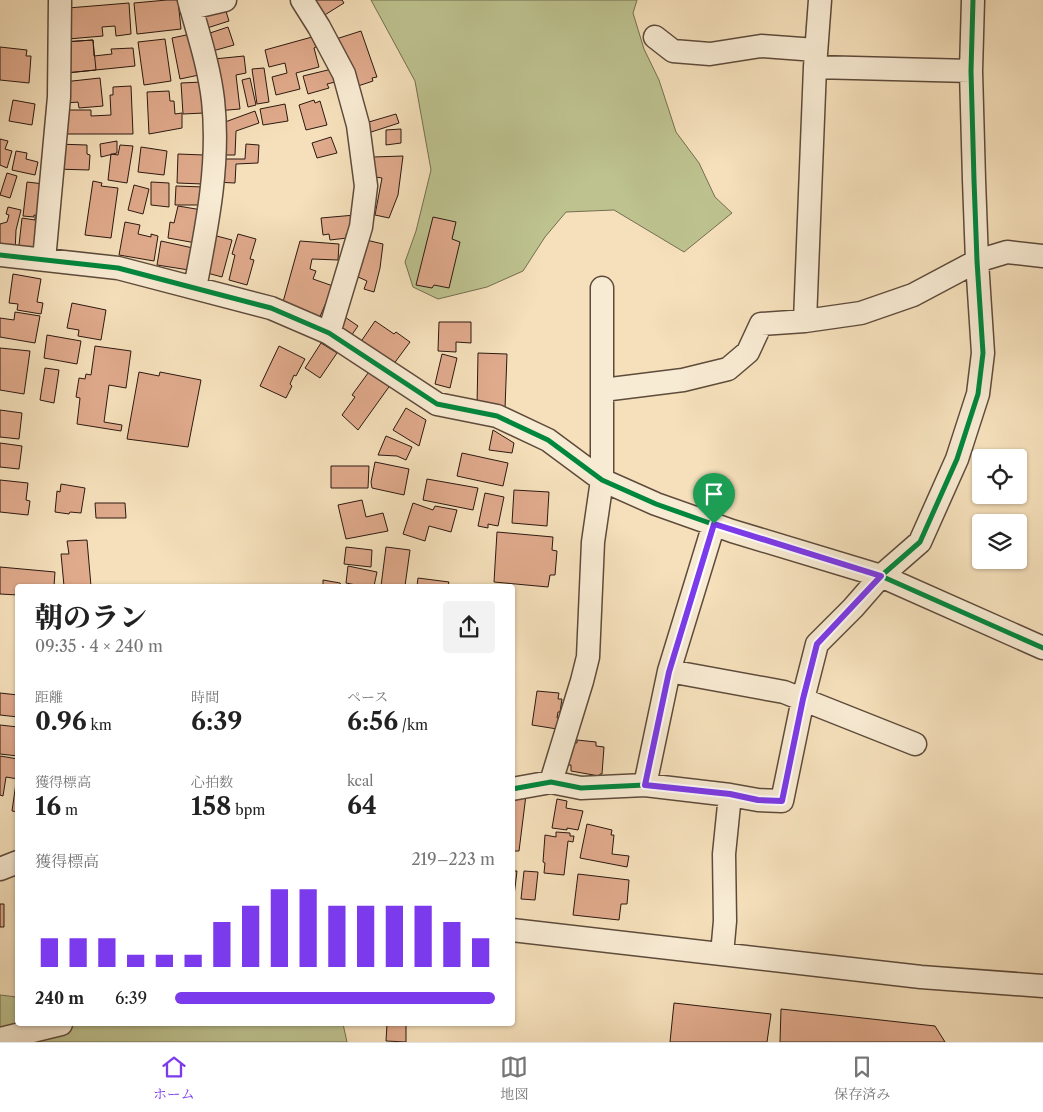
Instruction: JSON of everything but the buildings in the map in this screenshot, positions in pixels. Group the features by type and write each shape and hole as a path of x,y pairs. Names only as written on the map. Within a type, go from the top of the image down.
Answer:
{"street":[{"path":"44,260 58,97 60,0"},
{"path":"195,288 210,215 214,120 203,48 190,4 225,0"},
{"path":"302,0 319,26 344,74 358,125 366,186 361,227 329,333"},
{"path":"805,321 820,0"},
{"path":"515,788 551,782 581,788 645,785 730,794 758,800 782,801 803,699 817,644 881,576 920,542 957,459 978,394 984,353 977,261 971,71 973,0"},
{"path":"655,37 673,51 710,54 761,46 816,59 971,71"},
{"path":"603,390 683,380 728,369 748,352 761,324 805,321 861,313 913,295 977,261 1007,252 1043,256"},
{"path":"0,255 118,268 272,308 329,333 437,404 497,416 548,440 602,480 656,504 881,576 1043,648"},
{"path":"551,782 588,657 593,542 602,480 602,288"},
{"path":"645,785 669,672 714,524"},
{"path":"669,672 784,692 915,744"},
{"path":"722,954 725,922 724,854 730,794"},
{"path":"0,852 15,854"},
{"path":"0,869 15,863"},
{"path":"515,930 922,977 1043,986"},
{"path":"922,977 1043,997"},
{"path":"0,1039 53,1026"}],"green space":[{"path":"371,0 637,0 633,13 644,49 659,80 676,132 699,163 715,197 732,213 684,252 614,210 566,212 545,237 523,271 487,287 438,299 413,287 405,262 416,231 431,170 415,81"},
{"path":"0,995 15,997 15,1026 343,1026 347,1042 0,1042"}],"cycle path":[{"path":"515,788 551,782 581,788 645,785 758,800 782,801 803,699 817,644 853,608 881,576 920,542 957,459 978,394 983,353 974,180 971,71 973,0"},
{"path":"0,255 118,268 271,308 329,333 437,404 497,416 548,440 602,480 656,504 732,531 881,576 1043,648"}],"route":[{"path":"714,524 881,576 853,608 817,644 803,699 782,801 758,800 730,794 645,785 669,672 714,524"}]}
